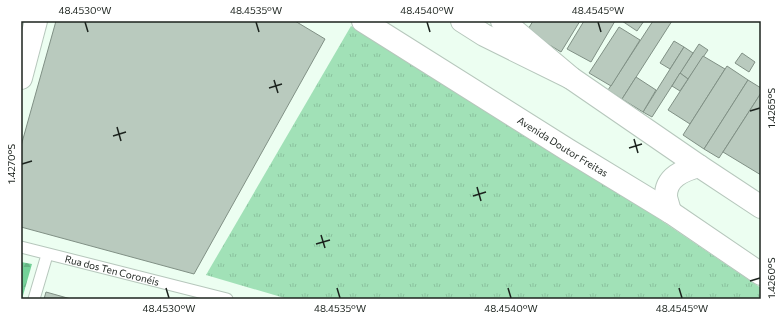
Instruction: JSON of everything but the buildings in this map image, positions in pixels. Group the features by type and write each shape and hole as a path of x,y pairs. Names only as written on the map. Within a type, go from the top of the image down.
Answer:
{"main road":[{"path":"21,78 36,21"},
{"name":"Avenida Doutor Freitas","path":"363,21 568,150 670,212 761,274"},
{"path":"462,21 484,35 565,75"},
{"path":"502,21 565,75 761,207"},
{"path":"670,212 666,196 668,185 679,173 699,166"}],"lane":[{"name":"Rua dos Ten Coronéis","path":"21,247 47,255 221,298"},
{"path":"34,299 47,255"}],"green space":[{"path":"351,26 572,160 761,288 761,299 288,299 206,275"},
{"path":"21,262 32,264 22,299 21,299"}]}
